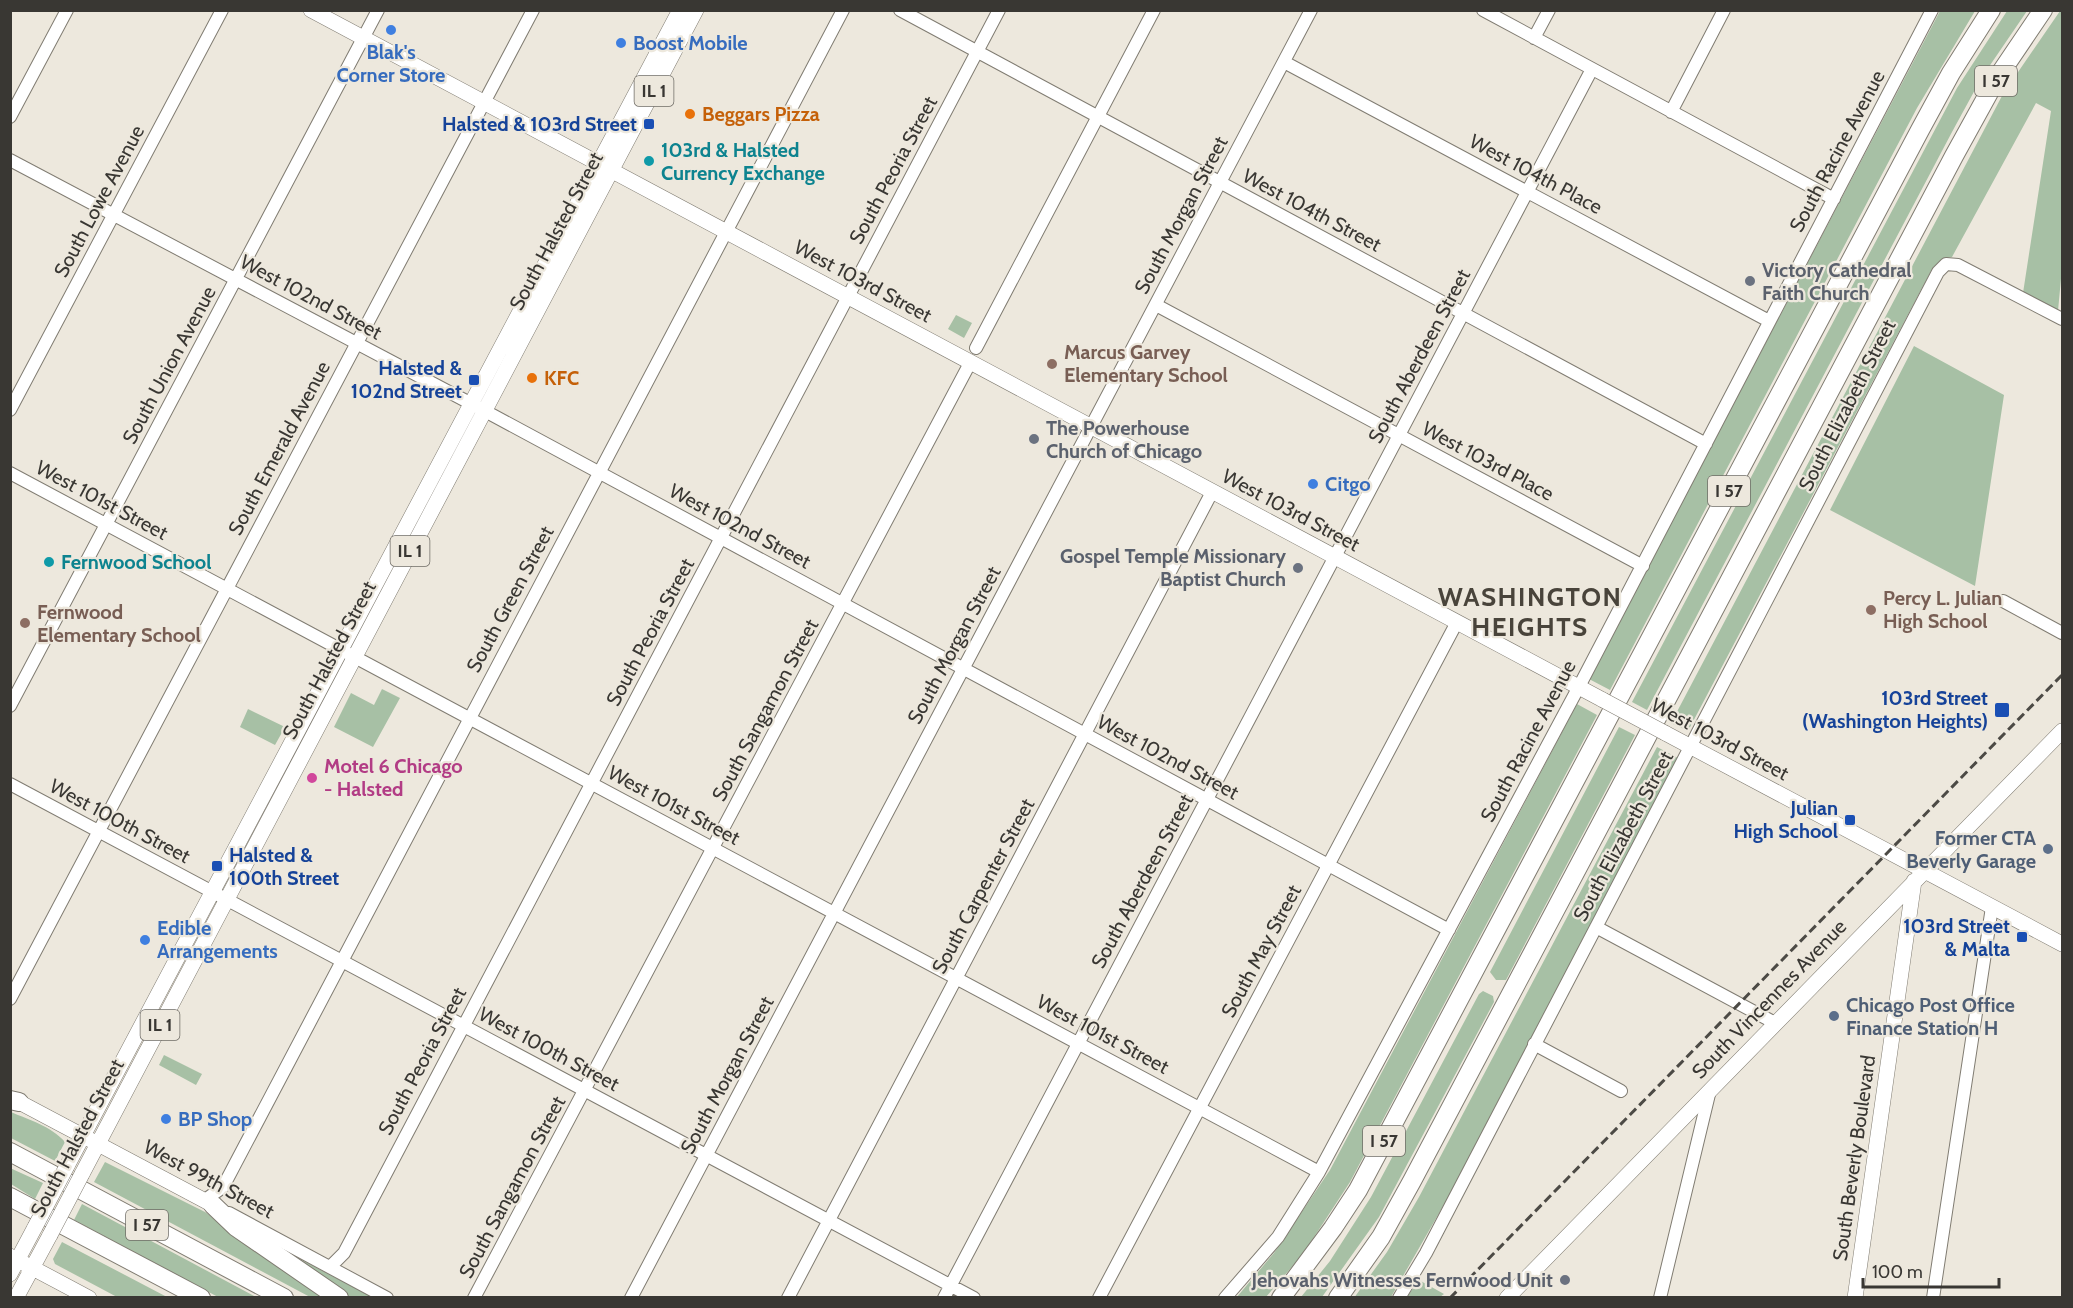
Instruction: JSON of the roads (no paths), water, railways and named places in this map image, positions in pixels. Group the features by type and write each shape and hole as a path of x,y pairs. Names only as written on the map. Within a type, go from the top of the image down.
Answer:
{"highway":[{"name":"I 57","path":"1281,1298 1334,1228 1358,1190 1920,130 1951,73 1991,10"},
{"name":"I 57","path":"1338,1298 1381,1237 1412,1181 1954,156 1997,78 2043,10"},
{"name":"I 57","path":"10,1152 284,1298"},
{"name":"I 57","path":"10,1197 201,1298"},
{"path":"209,1203 236,1227 339,1298"}],"main road":[{"name":"West 103rd Street","path":"310,10 849,298 973,355 1091,427 1692,747 1919,876 1992,907 2062,944"},
{"name":"South Halsted Street","path":"605,168 680,10"},
{"name":"South Halsted Street","path":"10,1274 14,1258 35,1227 83,1136 220,896 605,168 696,10"},
{"name":"South Vincennes Avenue","path":"1507,1298 2062,731"},
{"name":"South Beverly Boulevard","path":"1855,1298 1919,876"},
{"name":"South Halsted Street","path":"16,1298 98,1144 220,896"},
{"name":"West 99th Street","path":"14,1100 209,1203"},
{"path":"14,1258 89,1298"}],"street":[{"path":"10,117 67,10"},
{"name":"South Lowe Avenue","path":"10,410 222,10"},
{"name":"South Union Avenue","path":"10,706 378,10"},
{"name":"South Emerald Avenue","path":"10,999 533,10"},
{"name":"South Green Street","path":"209,1203 223,1187 843,10"},
{"name":"West 104th Street","path":"900,10 1706,444"},
{"name":"South Peoria Street","path":"330,1267 344,1252 999,10"},
{"name":"South Sangamon Street","path":"474,1298 843,604 1154,10"},
{"name":"South Morgan Street","path":"631,1298 1311,10"},
{"path":"1483,10 1834,199"},
{"path":"1534,38 1549,10"},
{"path":"1671,112 1724,10"},
{"name":"South Racine Avenue","path":"1225,1298 1260,1258 1296,1210 1319,1172 1643,566 1932,10"},
{"name":"West 104th Place","path":"1284,62 1769,321"},
{"name":"South Aberdeen Street","path":"944,1298 1592,69"},
{"name":"West 102nd Street","path":"10,160 599,472 1449,930"},
{"name":"South Elizabeth Street","path":"1399,1298 1426,1253 1692,747 1938,272 1946,264 1958,265 2062,319"},
{"name":"West 103rd Place","path":"1156,305 1643,566"},
{"name":"West 101st Street","path":"10,473 1319,1172"},
{"name":"South Carpenter Street","path":"788,1298 1212,492"},
{"path":"2003,602 2062,633"},
{"name":"South May Street","path":"1099,1298 1457,622"},
{"name":"West 100th Street","path":"10,784 974,1298"},
{"path":"1932,1298 1992,907"},
{"path":"1596,927 1775,1023"},
{"path":"1534,1044 1621,1091"},
{"path":"1660,1298 1710,1090"},
{"name":"West 99th Street","path":"209,1203 387,1298"}],"railway":[{"path":"1450,1298 2062,675"}],"place":[{"name":"Blak's Corner Store","path":"391,30"},
{"name":"Boost Mobile","path":"621,43"},
{"name":"Beggars Pizza","path":"690,114"},
{"name":"Halsted & 103rd Street","path":"649,124"},
{"name":"103rd & Halsted Currency Exchange","path":"649,161"},
{"name":"Victory Cathedral Faith Church","path":"1750,281"},
{"name":"Marcus Garvey Elementary School","path":"1052,364"},
{"name":"KFC","path":"532,378"},
{"name":"Halsted & 102nd Street","path":"474,380"},
{"name":"The Powerhouse Church of Chicago","path":"1034,439"},
{"name":"Citgo","path":"1313,484"},
{"name":"Fernwood School","path":"49,562"},
{"name":"Gospel Temple Missionary Baptist Church","path":"1298,568"},
{"name":"Percy L. Julian High School","path":"1871,610"},
{"name":"Fernwood Elementary School","path":"25,623"},
{"name":"103rd Street (Washington Heights)","path":"2002,710"},
{"name":"Motel 6 Chicago - Halsted","path":"312,778"},
{"name":"Julian High School","path":"1850,820"},
{"name":"Former CTA Beverly Garage","path":"2048,849"},
{"name":"Halsted & 100th Street","path":"217,866"},
{"name":"103rd Street & Malta","path":"2022,937"},
{"name":"Edible Arrangements","path":"145,940"},
{"name":"Chicago Post Office Finance Station H","path":"1834,1016"},
{"name":"BP Shop","path":"166,1119"},
{"name":"Jehovahs Witnesses Fernwood Unit","path":"1565,1280"}],"district":[{"name":"WASHINGTON HEIGHTS","path":"1530,612"}]}
